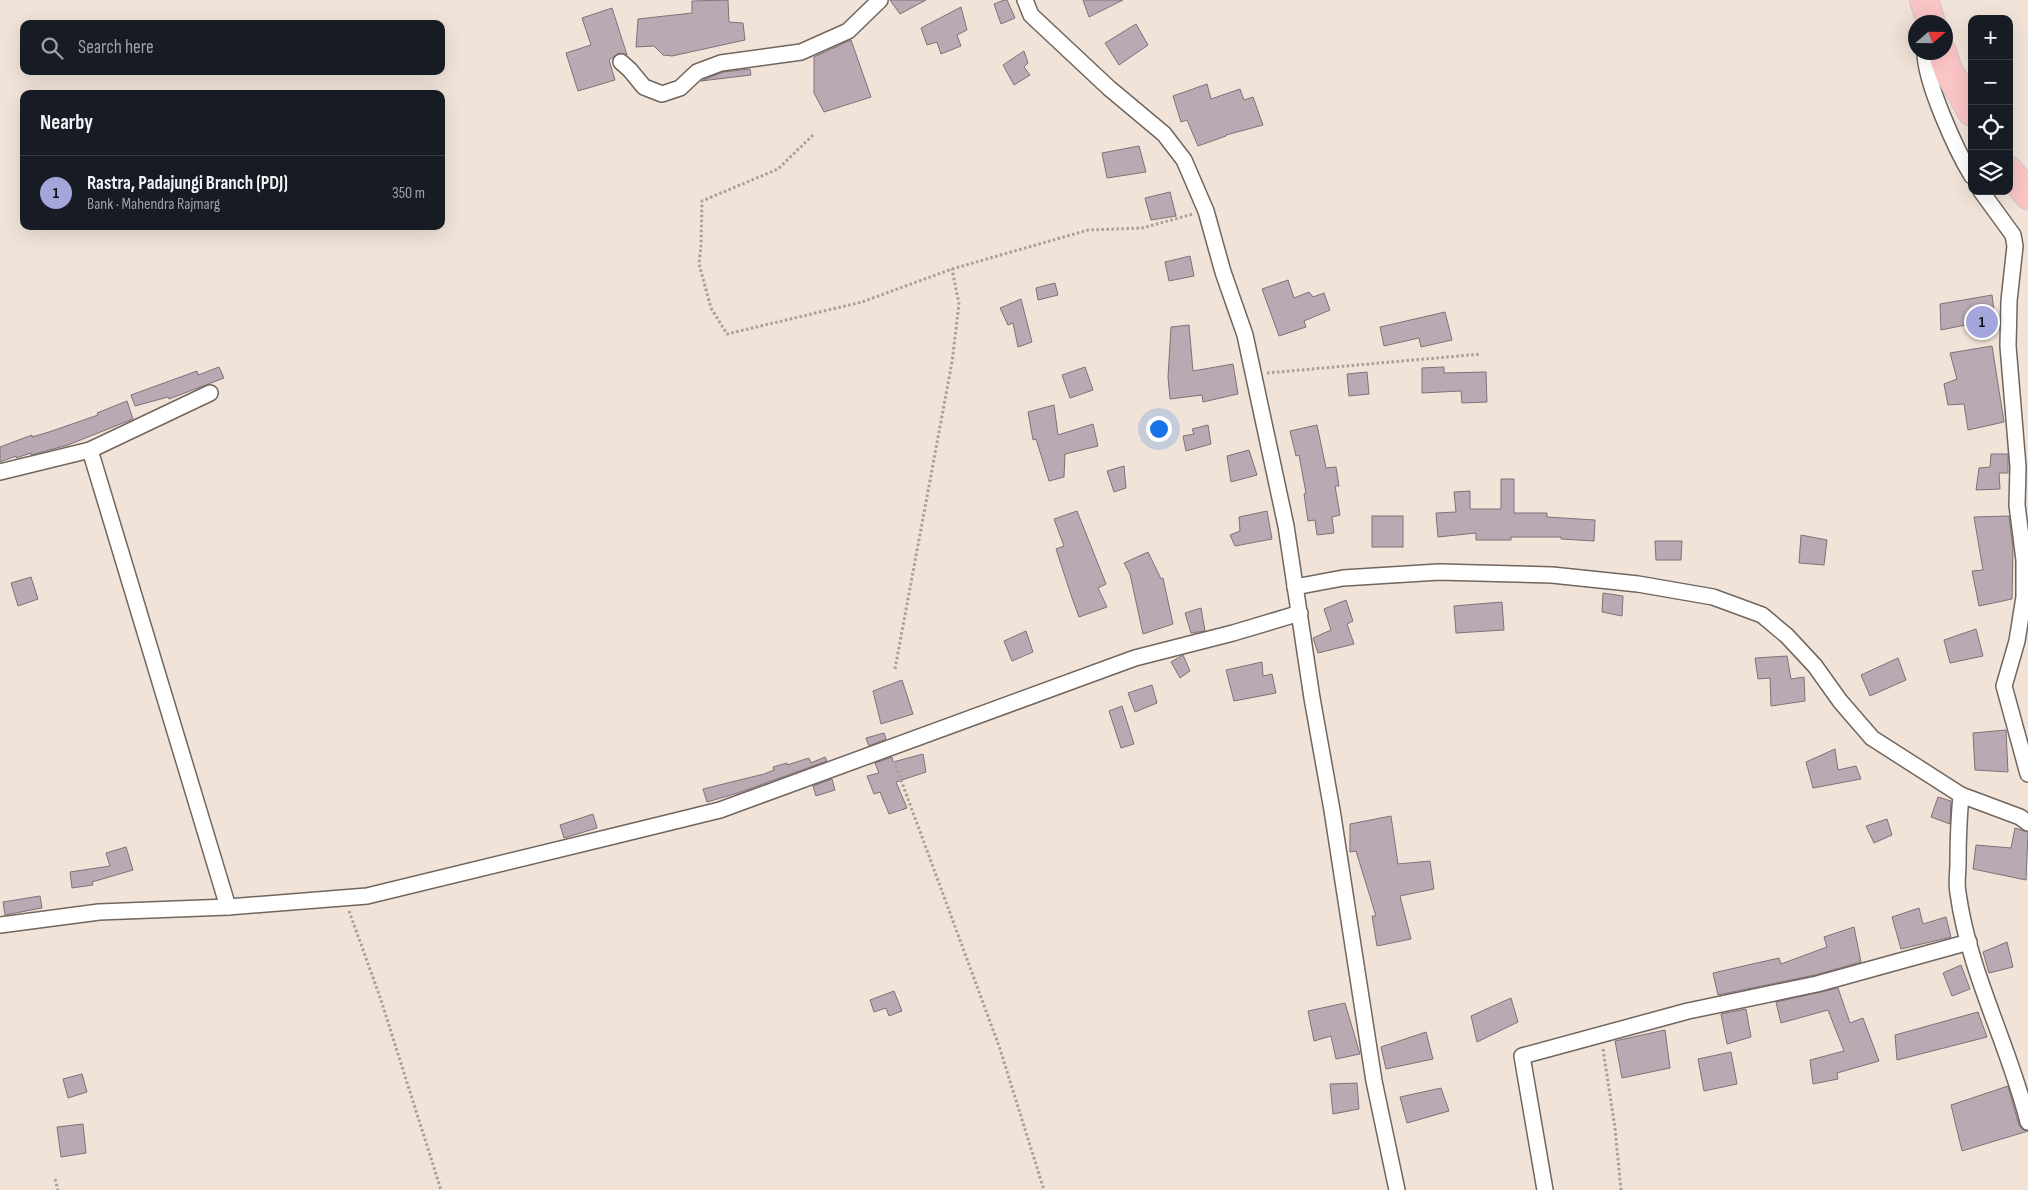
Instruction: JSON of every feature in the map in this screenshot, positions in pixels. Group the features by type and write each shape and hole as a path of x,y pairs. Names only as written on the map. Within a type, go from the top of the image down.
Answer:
{"highway":[{"path":"1945,60 1949,72 1968,105"},
{"path":"2013,176 2028,194"}],"street":[{"path":"621,62 644,87 662,94 680,88 697,72 721,63 802,52 848,31 880,0"},
{"path":"1025,0 1031,15 1109,88 1164,134 1184,160 1206,211 1223,272 1245,335 1286,526 1374,1081 1397,1190"},
{"path":"1925,60 1925,66 1942,114 1968,168"},
{"path":"1985,195 2013,235 2015,246 2009,301 2008,346 2018,467 2017,505 2024,560 2024,597 2017,641 2004,686 2028,774"},
{"path":"0,472 90,450 210,393"},
{"path":"90,450 228,907"},
{"path":"1295,587 1343,578 1439,572 1533,574 1638,584 1714,597 1762,615 1787,636 1815,666 1840,701 1872,738 1961,795 2025,815"},
{"path":"0,925 99,912 228,907 367,896 720,810 1136,658 1233,633 1300,613"},
{"path":"1961,795 1958,829 1958,892 1969,942 2028,1122"},
{"path":"1545,1190 1522,1056 1688,1011 1777,994 1969,942"}],"path":[{"path":"813,135 778,169 702,201 699,264 711,308 727,334 862,302 952,269 1088,230 1142,228 1206,211"},
{"path":"895,669 952,362 959,304 952,269"},
{"path":"1253,374 1481,354"},
{"path":"889,749 1000,1046 1044,1190"},
{"path":"344,898 380,997 441,1190"},
{"path":"1599,1034 1609,1082 1621,1190"},
{"path":"55,1179 58,1190"}],"building":[{"path":"728,0 729,22 743,23 745,40 672,56 663,55 654,46 636,47 638,19 692,13 692,1"},
{"path":"890,0 926,0 900,14"},
{"path":"1007,0 1015,18 1001,24 994,4"},
{"path":"1083,0 1123,0 1089,17"},
{"path":"961,7 967,30 957,35 961,46 941,54 937,42 927,45 921,28"},
{"path":"612,8 627,55 619,53 609,60 615,80 578,91 566,53 591,45 582,18"},
{"path":"1136,24 1148,45 1119,65 1105,43"},
{"path":"851,40 871,97 824,112 814,93 814,57"},
{"path":"1024,51 1028,63 1024,67 1030,75 1014,85 1003,65"},
{"path":"750,69 751,75 701,81 723,72"},
{"path":"1207,84 1211,99 1240,89 1244,100 1253,97 1263,125 1226,135 1198,146 1187,120 1181,122 1173,96"},
{"path":"1139,146 1146,172 1107,178 1102,153"},
{"path":"1170,192 1176,216 1151,220 1145,198"},
{"path":"1190,256 1194,276 1169,281 1165,262"},
{"path":"1288,280 1294,298 1309,292 1313,297 1324,293 1330,310 1304,321 1306,327 1279,336 1262,289"},
{"path":"1055,283 1058,295 1038,300 1036,288"},
{"path":"1992,295 1995,319 1941,330 1940,304"},
{"path":"1021,299 1032,342 1018,347 1013,323 1008,325 1000,308"},
{"path":"1445,312 1452,340 1421,347 1419,338 1384,346 1380,327"},
{"path":"1189,325 1193,371 1233,364 1238,394 1203,402 1202,395 1170,399 1168,377 1171,327"},
{"path":"1992,346 2004,422 1968,430 1964,404 1948,405 1944,384 1957,379 1950,353"},
{"path":"219,367 224,378 169,399 168,397 135,406 131,395 197,371 198,375"},
{"path":"1085,367 1093,390 1070,398 1062,375"},
{"path":"1444,367 1444,373 1486,372 1487,402 1462,403 1461,391 1422,393 1422,368"},
{"path":"1367,372 1369,394 1349,396 1347,374"},
{"path":"127,401 133,419 68,445 31,455 31,453 16,458 16,456 0,462 0,447 98,415 97,413"},
{"path":"1054,405 1058,435 1093,424 1098,446 1065,454 1064,477 1049,481 1036,439 1033,440 1028,412"},
{"path":"1208,425 1211,444 1186,451 1183,436 1194,434 1192,429"},
{"path":"1317,425 1326,468 1336,467 1339,486 1335,486 1340,515 1332,517 1334,533 1317,535 1315,520 1308,521 1304,494 1306,493 1299,455 1296,456 1290,431"},
{"path":"1249,450 1257,475 1231,482 1227,456"},
{"path":"1991,454 2008,454 2008,473 1999,473 2000,489 1976,490 1979,468 1990,467"},
{"path":"1124,466 1126,488 1114,492 1107,471"},
{"path":"1501,479 1514,479 1514,513 1547,513 1547,517 1595,520 1594,541 1561,539 1561,537 1511,537 1511,540 1476,540 1476,533 1438,537 1436,513 1456,512 1454,492 1470,491 1470,509 1501,509"},
{"path":"1077,511 1106,584 1098,588 1107,607 1079,617 1056,549 1064,546 1054,519"},
{"path":"1267,511 1272,539 1235,546 1230,535 1240,531 1239,517"},
{"path":"1372,516 1403,516 1403,547 1372,547"},
{"path":"2009,516 2013,548 2012,599 1979,606 1972,571 1983,570 1974,517"},
{"path":"1801,535 1827,540 1824,565 1799,563"},
{"path":"1655,541 1682,541 1681,560 1656,560"},
{"path":"1148,552 1161,579 1163,578 1173,624 1143,634 1130,574 1124,563"},
{"path":"31,577 38,599 18,606 11,583"},
{"path":"1603,593 1623,596 1622,616 1602,612"},
{"path":"1346,600 1353,621 1347,624 1354,644 1318,653 1313,638 1331,630 1324,609"},
{"path":"1502,602 1504,630 1456,633 1454,606"},
{"path":"1201,608 1205,631 1191,633 1185,613"},
{"path":"1976,629 1983,656 1950,663 1944,640"},
{"path":"1026,631 1033,652 1012,661 1004,641"},
{"path":"1183,655 1190,671 1180,678 1171,662"},
{"path":"1787,656 1791,679 1804,677 1805,701 1771,706 1770,678 1758,679 1755,658"},
{"path":"1898,658 1906,680 1870,696 1861,675"},
{"path":"1262,662 1263,676 1272,674 1276,693 1234,701 1226,670"},
{"path":"902,680 913,714 881,724 873,691"},
{"path":"1152,685 1157,703 1135,712 1128,693"},
{"path":"1122,706 1134,744 1121,748 1109,711"},
{"path":"2006,730 2008,772 1975,770 1973,733"},
{"path":"884,733 886,739 869,746 866,738"},
{"path":"1835,749 1838,770 1856,766 1861,779 1813,788 1806,762"},
{"path":"923,754 926,772 896,782 907,808 889,814 880,792 874,794 867,776 879,773 875,763 892,757 893,762"},
{"path":"825,757 827,761 738,793 707,802 703,789 764,774 774,770 773,767 787,763 787,765 809,758 811,763"},
{"path":"832,779 835,790 816,796 813,786"},
{"path":"1938,797 1951,801 1950,824 1931,817"},
{"path":"593,814 597,828 564,838 560,825"},
{"path":"1391,816 1398,864 1430,861 1434,889 1400,896 1411,939 1377,946 1372,916 1376,916 1356,851 1350,852 1350,824"},
{"path":"1887,819 1892,835 1874,843 1866,826"},
{"path":"2015,828 2028,832 2026,880 1973,869 1976,845 2011,848"},
{"path":"126,847 133,870 92,882 93,885 72,888 70,872 110,866 106,853"},
{"path":"40,896 42,908 5,915 3,902"},
{"path":"1919,908 1923,924 1946,917 1951,937 1901,949 1892,917"},
{"path":"1854,927 1861,962 1815,975 1718,995 1713,973 1779,958 1781,964 1827,947 1824,937"},
{"path":"2007,942 2013,967 1989,973 1983,952"},
{"path":"1961,965 1970,989 1952,996 1943,973"},
{"path":"1838,988 1850,1023 1863,1018 1879,1061 1837,1073 1838,1079 1813,1084 1810,1060 1844,1051 1828,1010 1781,1023 1776,1002"},
{"path":"894,991 902,1011 889,1016 886,1008 874,1012 870,1000"},
{"path":"1511,998 1518,1022 1477,1042 1471,1016"},
{"path":"1345,1003 1360,1054 1336,1059 1331,1036 1314,1041 1308,1011"},
{"path":"1746,1009 1751,1037 1727,1044 1721,1014"},
{"path":"1978,1012 1987,1037 1897,1060 1895,1035"},
{"path":"1665,1030 1670,1068 1622,1078 1615,1041"},
{"path":"1426,1032 1433,1059 1386,1069 1381,1047"},
{"path":"1731,1052 1737,1084 1704,1091 1698,1059"},
{"path":"82,1074 87,1092 68,1098 63,1079"},
{"path":"1357,1083 1359,1109 1333,1114 1330,1084"},
{"path":"2008,1086 2019,1125 2022,1129 2028,1131 1962,1151 1951,1105"},
{"path":"1441,1088 1449,1111 1407,1123 1400,1097"},
{"path":"83,1124 86,1153 61,1157 57,1127"}],"place":[{"name":"Rastra, Padajungi Branch (PDJ)","path":"1982,322"}]}
